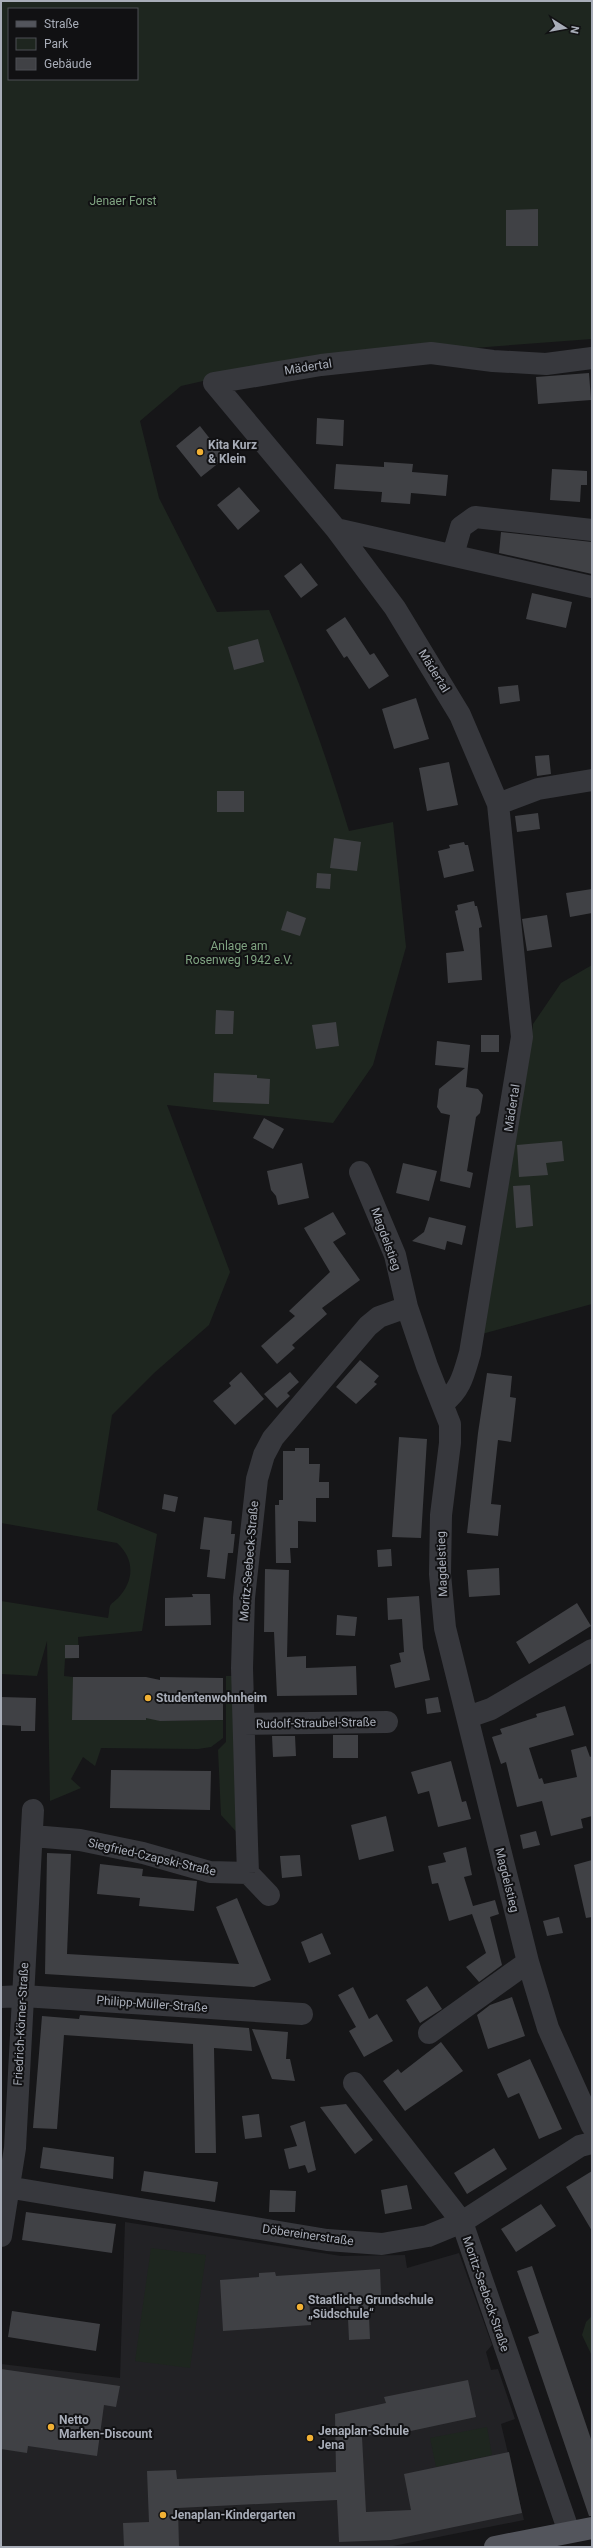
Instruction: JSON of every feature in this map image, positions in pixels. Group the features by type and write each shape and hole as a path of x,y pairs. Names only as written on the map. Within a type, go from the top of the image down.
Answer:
{"main road":[{"path":"495,2547 592,2528"}],"street":[{"name":"Mädertal","path":"443,1402 457,1389 463,1378 470,1353 522,1037 498,804 472,739 446,690 395,608 336,529 214,383 321,365 431,353 493,361 546,364 592,358"},
{"path":"453,555 461,527 475,517 592,530"},
{"path":"336,529 592,587"},
{"path":"498,804 538,789 592,780"},
{"name":"Magdelstieg","path":"360,1172 395,1255 407,1307 426,1366 443,1402 450,1424 450,1443 441,1515 440,1574 445,1628 528,1962 548,2028 592,2126"},
{"name":"Moritz-Seebeck-Straße","path":"248,1873 244,1724 244,1598 257,1479 264,1455 273,1438 368,1326 379,1317 407,1307"},
{"path":"468,1717 492,1709 592,1650"},
{"name":"Rudolf-Straubel-Straße","path":"244,1724 387,1722"},
{"name":"Friedrich-Körner-Straße","path":"1,2236 5,2186 15,2148 33,1810"},
{"name":"Siegfried-Czapski-Straße","path":"32,1836 80,1840 143,1853 210,1872 248,1873"},
{"path":"248,1873 269,1895"},
{"path":"429,2033 528,1962"},
{"name":"Philipp-Müller-Straße","path":"1,1997 23,1996 302,2014"},
{"name":"Moritz-Seebeck-Straße","path":"354,2083 462,2222 569,2532"},
{"name":"Döbereinerstraße","path":"5,2186 327,2240 382,2244 428,2236 462,2222 580,2146 592,2143"}],"shaded area":[{"path":"125,2222 341,2256 405,2255 407,2268 459,2253 492,2345 486,2352 491,2370 498,2369 515,2419 501,2424 524,2520 388,2547 1,2547 1,2364 120,2378"}],"green space":[{"path":"1,1 592,1 592,339 287,362 181,386 140,421 159,498 217,612 269,610 312,719 349,831 393,822 406,947 373,1065 333,1123 167,1105 230,1272 209,1325 154,1373 112,1415 97,1510 157,1534 142,1631 78,1637 79,1658 65,1659 64,1676 73,1677 73,1720 145,1720 146,1715 160,1721 223,1720 223,1738 211,1747 198,1749 101,1748 95,1766 83,1757 71,1779 81,1788 50,1801 47,1641 37,1676 1,1674 1,1601 108,1618 110,1606 124,1590 130,1576 127,1555 117,1543 1,1523"},
{"path":"592,965 592,1304 482,1334 528,1065 533,1024 561,983"},
{"path":"226,1676 237,1676 242,1838 221,1815 218,1750 226,1742"},
{"path":"151,2248 206,2255 190,2368 135,2361"},
{"path":"592,2316 592,2356 582,2335 586,2322"},
{"path":"487,2427 492,2455 436,2467 430,2438"}],"building":[{"path":"538,209 538,246 506,246 506,210"},
{"path":"589,373 591,400 538,404 536,377"},
{"path":"317,418 344,420 343,446 316,444"},
{"name":"Kita Kurz & Klein","path":"200,426 225,458 201,477 176,446"},
{"path":"384,462 413,464 412,472 448,475 446,496 411,493 410,504 381,502 382,492 334,489 336,464 384,467"},
{"path":"552,469 587,471 587,485 581,485 580,502 550,500"},
{"path":"239,487 260,511 238,530 217,505"},
{"path":"501,532 592,542 592,574 499,553"},
{"path":"301,563 318,585 301,598 284,576"},
{"path":"532,593 572,602 566,628 526,619"},
{"path":"345,617 370,655 374,653 389,676 369,689 347,656 344,658 326,630"},
{"path":"258,639 264,662 234,670 228,647"},
{"path":"518,685 520,701 500,704 498,687"},
{"path":"416,698 429,739 394,749 382,709"},
{"path":"549,755 551,774 537,776 535,756"},
{"path":"449,762 458,805 427,811 419,768"},
{"path":"217,791 244,791 244,812 217,812"},
{"path":"538,813 540,829 517,832 515,816"},
{"path":"334,838 361,842 357,871 330,868"},
{"path":"464,842 465,845 468,845 474,871 444,878 438,851 450,848 449,845"},
{"path":"317,873 331,874 330,889 316,888"},
{"path":"592,889 592,913 570,917 566,893"},
{"path":"474,901 475,906 477,906 482,927 479,928 482,980 448,983 446,953 464,951 455,911 458,910 457,905"},
{"path":"287,911 306,918 300,936 281,930"},
{"path":"547,915 552,947 527,951 522,919"},
{"path":"216,1010 234,1011 233,1034 215,1034"},
{"path":"336,1022 339,1046 316,1049 312,1025"},
{"path":"481,1035 499,1035 499,1052 481,1052"},
{"path":"437,1041 470,1045 466,1087 478,1089 483,1095 480,1113 476,1117 467,1171 473,1173 470,1188 440,1181 450,1115 441,1113 437,1107 439,1089 465,1068 435,1065"},
{"path":"214,1073 257,1075 257,1078 270,1079 269,1104 213,1102"},
{"path":"264,1118 284,1129 273,1149 253,1138"},
{"path":"562,1141 564,1161 546,1163 548,1175 519,1177 517,1145"},
{"path":"302,1163 309,1198 278,1205 276,1196 271,1190 267,1171"},
{"path":"403,1163 437,1171 429,1201 396,1193"},
{"path":"530,1185 533,1226 516,1228 513,1186"},
{"path":"333,1212 346,1234 333,1242 360,1280 322,1308 327,1314 292,1345 295,1348 277,1364 261,1346 295,1316 289,1311 330,1272 304,1228"},
{"path":"429,1217 466,1226 462,1245 447,1241 445,1250 412,1241 424,1232"},
{"path":"360,1360 379,1376 374,1382 377,1384 356,1404 336,1387"},
{"path":"241,1372 264,1399 235,1425 213,1401 231,1386 229,1383"},
{"path":"290,1372 299,1382 287,1393 290,1396 277,1408 264,1394"},
{"path":"487,1373 512,1376 510,1397 516,1398 511,1442 498,1440 491,1504 501,1505 498,1536 467,1533 478,1433"},
{"path":"399,1437 427,1439 421,1538 392,1537"},
{"path":"295,1448 309,1448 309,1464 320,1464 319,1482 329,1482 329,1498 316,1498 316,1522 298,1521 298,1548 290,1548 291,1563 276,1563 275,1505 279,1505 279,1500 283,1500 283,1451 295,1451"},
{"path":"164,1494 178,1497 175,1512 162,1509"},
{"path":"204,1517 232,1521 231,1534 235,1534 233,1553 228,1553 225,1579 207,1577 210,1550 200,1549"},
{"path":"391,1549 392,1566 378,1567 377,1550"},
{"path":"499,1568 500,1595 469,1597 467,1570"},
{"path":"265,1569 289,1570 287,1657 306,1656 306,1668 356,1666 357,1695 277,1696 274,1632 264,1632"},
{"path":"192,1594 210,1594 211,1625 165,1626 165,1598 193,1597"},
{"path":"419,1596 423,1648 430,1680 395,1688 390,1665 401,1662 399,1653 404,1652 402,1619 388,1620 387,1598"},
{"path":"577,1603 591,1626 529,1664 516,1642"},
{"path":"337,1615 357,1617 355,1636 336,1635"},
{"path":"65,1645 79,1645 79,1658 65,1658"},
{"name":"Studentenwohnheim","path":"73,1677 146,1677 160,1680 160,1677 223,1678 223,1720 160,1721 146,1718 146,1720 72,1720"},
{"path":"1,1697 36,1698 35,1731 21,1731 21,1726 1,1725"},
{"path":"438,1697 441,1712 427,1714 425,1699"},
{"path":"565,1706 574,1735 529,1748 539,1779 542,1778 544,1784 577,1777 571,1750 586,1746 590,1757 592,1756 592,1816 581,1819 583,1828 551,1836 542,1801 517,1807 506,1762 501,1764 492,1737 502,1734 500,1729 537,1717 536,1714"},
{"path":"333,1735 358,1735 358,1758 333,1758"},
{"path":"272,1736 295,1736 296,1756 273,1757"},
{"path":"451,1761 462,1802 466,1801 471,1819 438,1827 429,1791 418,1794 411,1772"},
{"path":"111,1770 211,1771 210,1810 110,1808"},
{"path":"386,1816 394,1851 359,1860 351,1825"},
{"path":"536,1831 540,1845 523,1849 520,1835"},
{"path":"466,1847 472,1875 464,1877 473,1906 495,1900 499,1914 490,1917 502,1965 479,1982 466,1967 486,1953 472,1914 449,1921 438,1883 432,1884 428,1866 446,1862 443,1853"},
{"path":"47,1853 71,1854 67,1954 239,1964 216,1907 237,1898 271,1980 254,1987 45,1974"},
{"path":"300,1855 302,1876 282,1878 280,1856"},
{"path":"592,1860 592,1917 586,1918 574,1865"},
{"path":"100,1864 143,1869 142,1876 197,1881 194,1911 139,1906 140,1898 97,1894"},
{"path":"559,1917 563,1933 547,1936 543,1921"},
{"path":"322,1933 331,1954 309,1963 301,1942"},
{"path":"427,1986 442,2009 420,2023 406,2000"},
{"path":"353,1987 369,2019 377,2014 393,2041 364,2057 349,2031 356,2027 338,1995"},
{"path":"512,1997 525,2036 488,2049 477,2015 490,2005"},
{"path":"80,2015 249,2028 252,2051 214,2048 216,2153 195,2153 193,2044 64,2035 57,2129 33,2128 42,2016 79,2019"},
{"path":"252,2029 288,2032 286,2059 290,2059 295,2081 272,2079"},
{"path":"441,2042 463,2071 405,2111 383,2081 398,2069 401,2073"},
{"path":"530,2059 562,2129 539,2139 519,2093 508,2098 497,2074"},
{"path":"346,2104 373,2140 355,2154 320,2107"},
{"path":"259,2114 262,2137 245,2139 242,2116"},
{"path":"305,2121 316,2170 308,2173 305,2165 289,2169 284,2149 297,2146 290,2126"},
{"path":"43,2147 114,2157 113,2179 40,2168"},
{"path":"494,2148 507,2169 467,2194 454,2173"},
{"path":"144,2171 218,2182 215,2202 141,2191"},
{"path":"592,2171 592,2231 566,2187"},
{"path":"407,2185 412,2209 385,2214 381,2190"},
{"path":"270,2190 296,2191 295,2212 269,2212"},
{"path":"541,2204 556,2226 516,2252 501,2229"},
{"path":"26,2212 116,2224 112,2253 22,2240"},
{"path":"532,2266 592,2442 592,2516 589,2516 528,2337 539,2333 517,2271"},
{"path":"380,2269 381,2295 368,2296 370,2339 349,2340 347,2297 309,2300 311,2325 223,2331 220,2280 259,2277 259,2273 275,2272 276,2276"},
{"path":"12,2311 100,2324 96,2351 8,2337"},
{"name":"Netto Marken-Discount","path":"1,2369 120,2386 116,2407 104,2405 97,2456 28,2446 27,2453 1,2449"},
{"path":"468,2380 476,2417 392,2435 391,2430 362,2437 366,2512 411,2510 404,2474 509,2452 522,2513 391,2540 339,2542 337,2500 178,2508 179,2547 124,2547 123,2523 149,2522 147,2471 176,2470 177,2479 336,2472 335,2414 386,2403 384,2397"}],"place":[{"name":"Kita Kurz & Klein","path":"200,452"},
{"name":"Studentenwohnheim","path":"148,1698"},
{"name":"Staatliche Grundschule „Südschule“","path":"300,2307"},
{"name":"Netto Marken-Discount","path":"51,2427"},
{"name":"Jenaplan-Schule Jena","path":"310,2438"},
{"name":"Jenaplan-Kindergarten","path":"163,2515"}],"park label":[{"name":"Jenaer Forst","path":"123,201"},
{"name":"Anlage am Rosenweg 1942 e.V.","path":"239,953"}]}
